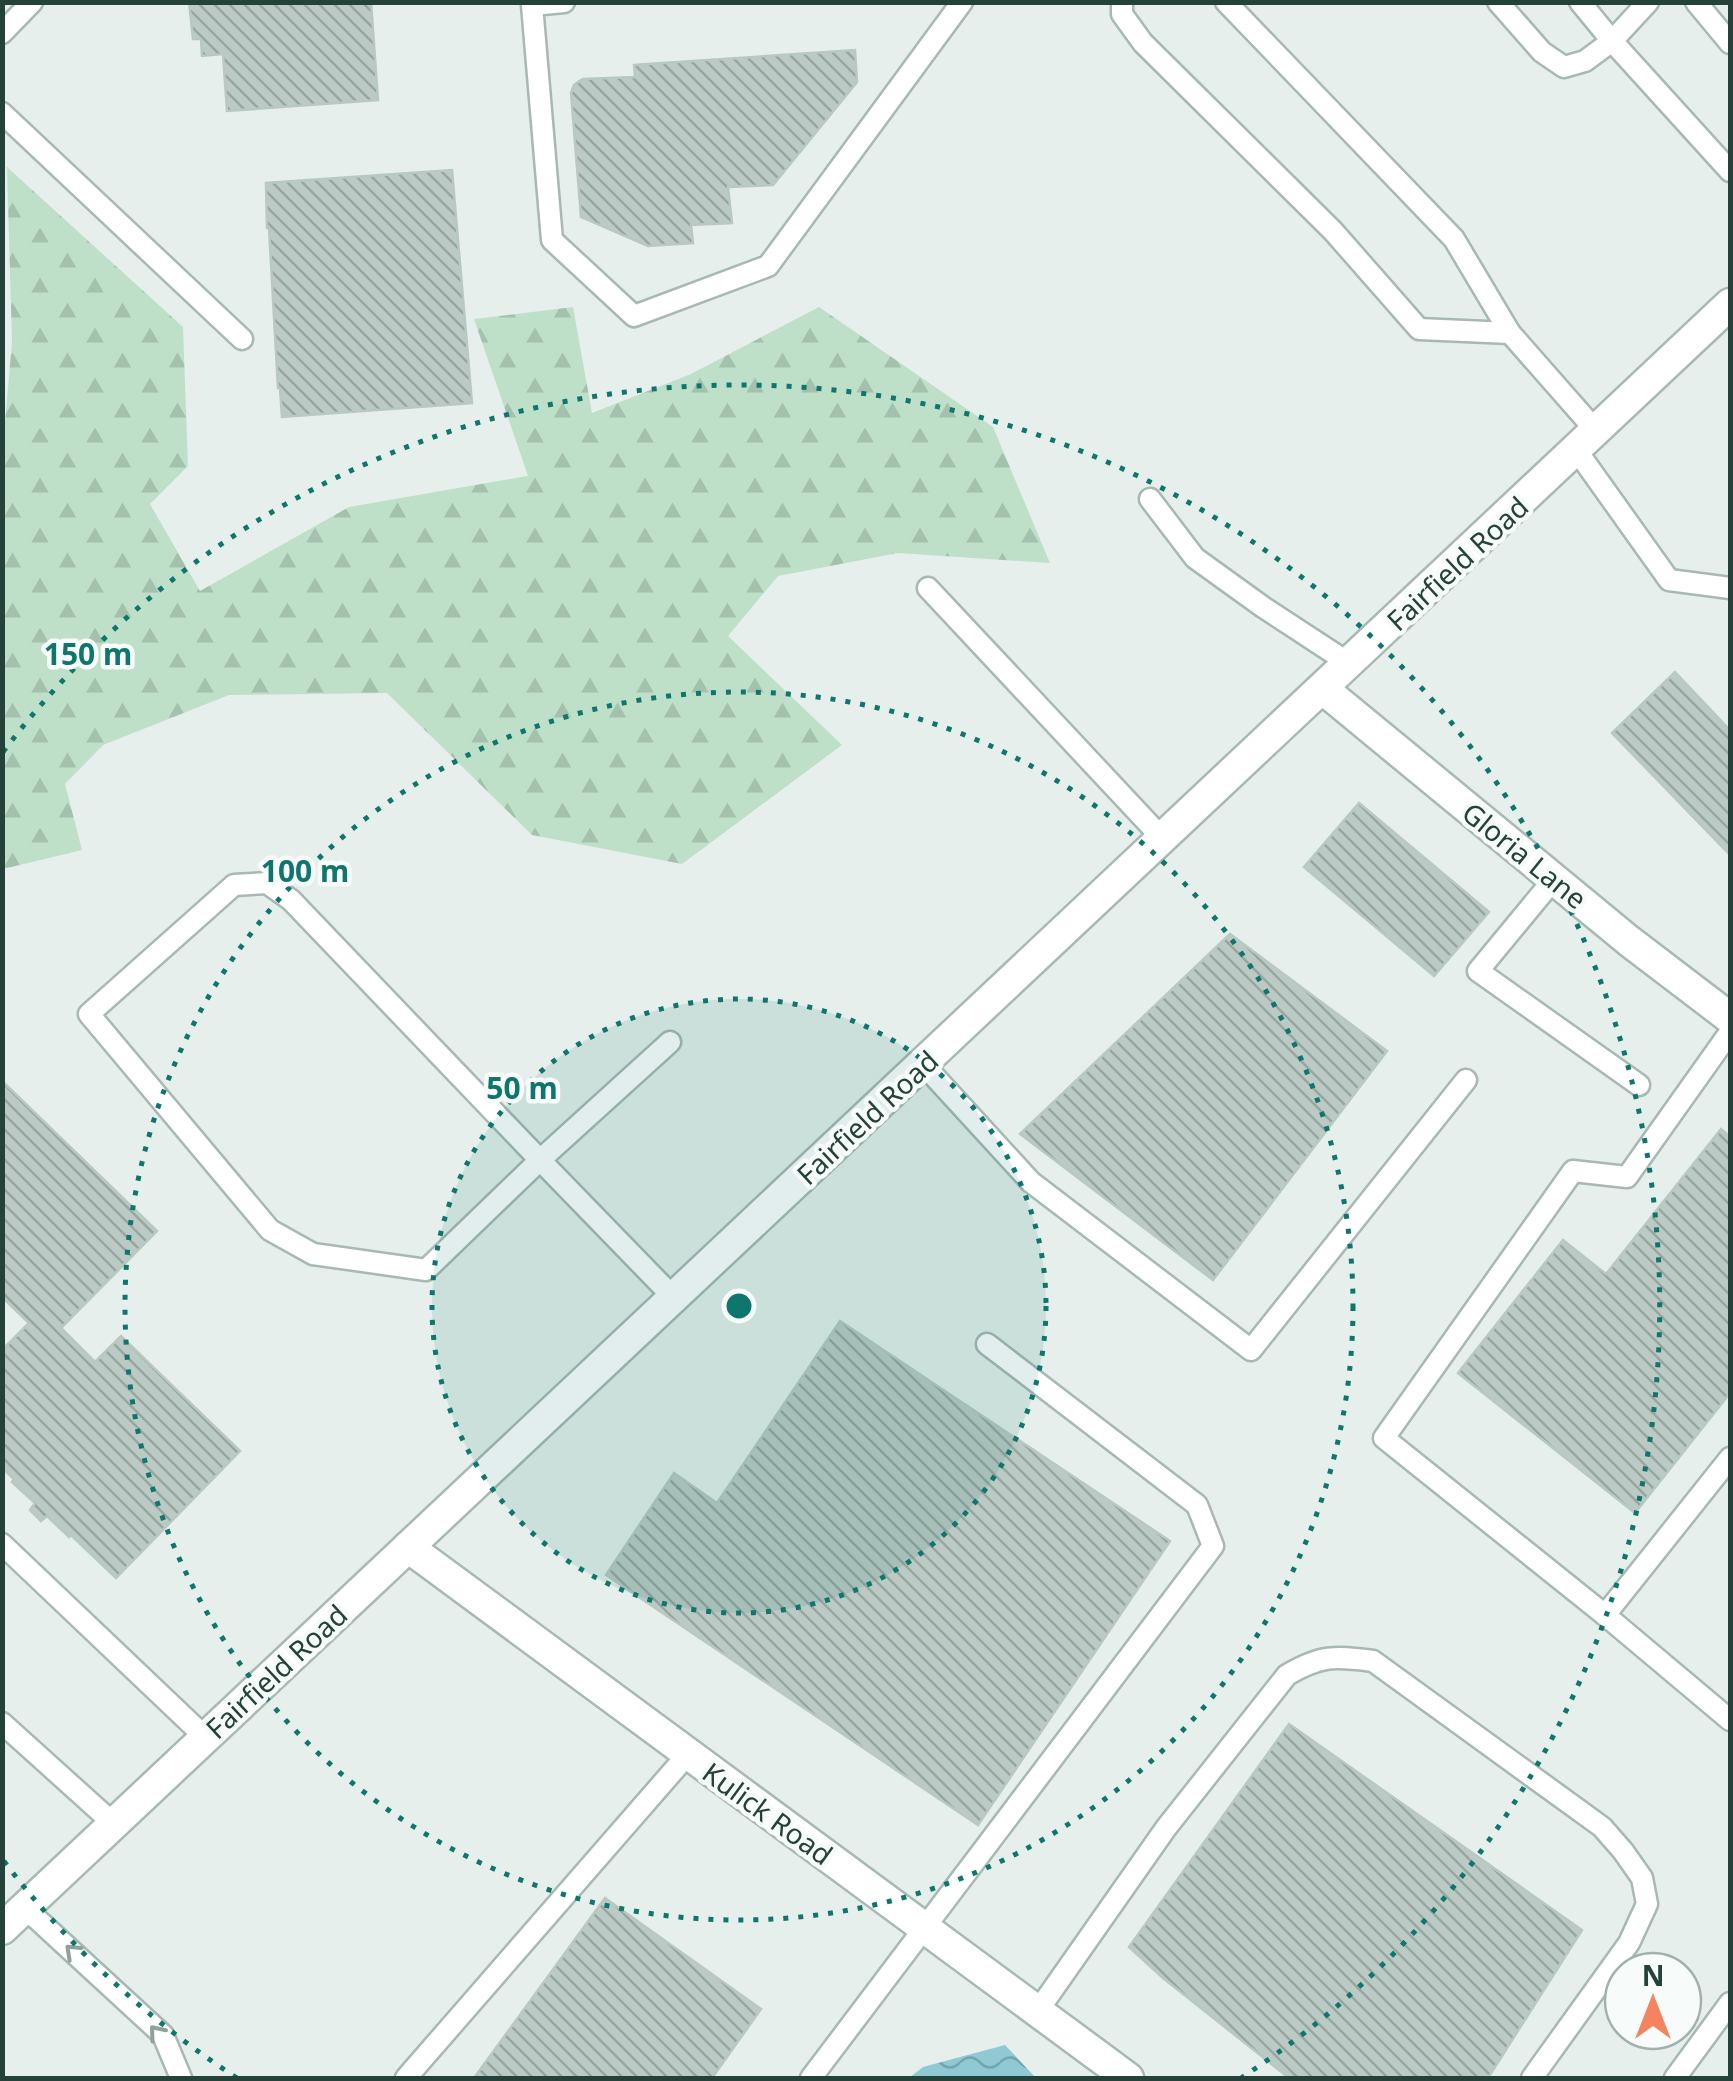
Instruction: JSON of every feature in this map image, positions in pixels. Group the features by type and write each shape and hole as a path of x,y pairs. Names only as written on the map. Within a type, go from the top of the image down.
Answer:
{"street":[{"name":"Fairfield Road","path":"2,1929 1730,304"},
{"name":"Gloria Lane","path":"1323,689 1730,1018"},
{"name":"Kulick Road","path":"408,1547 1128,2078"}],"lane":[{"path":"2,33 32,2"},
{"path":"564,2 532,5 552,240 634,316 768,266 962,2"},
{"path":"1122,2 1122,14 1143,43 1333,231 1419,329 1510,334"},
{"path":"1226,2 1454,238 1510,334 1587,441 1669,580 1730,588"},
{"path":"1498,2 1542,52 1564,67 1585,61 1612,41 1648,2"},
{"path":"1580,2 1730,170"},
{"path":"1696,2 1730,43"},
{"path":"2,113 242,339"},
{"path":"1150,499 1194,558 1350,664"},
{"path":"928,588 1162,839"},
{"path":"1554,879 1478,971 1639,1085"},
{"path":"670,1042 540,1160 426,1270 313,1254 270,1230 89,1014 234,885 267,883 292,900 540,1160 674,1298"},
{"path":"1730,1032 1627,1177 1574,1172 1384,1438 1730,1720"},
{"path":"923,1064 1031,1182 1251,1350 1466,1080"},
{"path":"811,2078 1213,1546 1197,1505 986,1344"},
{"path":"1605,1615 1730,1458"},
{"path":"2,1544 206,1738"},
{"path":"1037,2012 1166,1828 1287,1675 1310,1661 1338,1656 1373,1661 1602,1828 1642,1878 1648,1904 1630,1943 1532,2078"},
{"path":"2,1723 114,1824"},
{"path":"406,2078 688,1754"},
{"path":"26,1908 163,2035 181,2078"},
{"path":"1675,2078 1730,2002"}],"green space":[{"path":"7,167 183,327 188,466 150,504 200,591 349,507 528,476 474,319 573,307 592,413 691,374 819,307 993,427 1050,563 898,553 778,576 728,636 842,745 682,864 532,835 387,693 229,695 103,745 65,784 82,850 3,869 2,423 12,342"}],"water":[{"path":"1005,2045 1036,2078 909,2078 923,2067"}],"building":[{"path":"189,2 371,2 378,100 227,111 223,54 202,56 201,39 193,39"},
{"path":"855,50 857,82 773,185 728,187 732,223 691,225 693,243 648,246 581,217 571,93 578,82 635,77 634,65"},
{"path":"452,170 472,403 282,417 266,183"},
{"path":"1675,672 1728,728 1730,725 1730,855 1612,733"},
{"path":"1359,803 1489,912 1434,976 1304,867"},
{"path":"1230,934 1387,1051 1213,1280 1020,1134"},
{"path":"2,1081 157,1231 61,1328 95,1362 121,1336 240,1451 116,1578 47,1516 41,1521 30,1510 35,1503 2,1468 2,1350 29,1323 2,1297"},
{"path":"1721,1129 1730,1137 1730,1393 1635,1513 1458,1373 1563,1240 1606,1274"},
{"path":"840,1321 1170,1541 978,1825 606,1575 674,1473 717,1503"},
{"path":"1289,1724 1582,1930 1488,2078 1289,2078 1129,1947"},
{"path":"605,1898 761,2009 712,2078 474,2078"}]}
